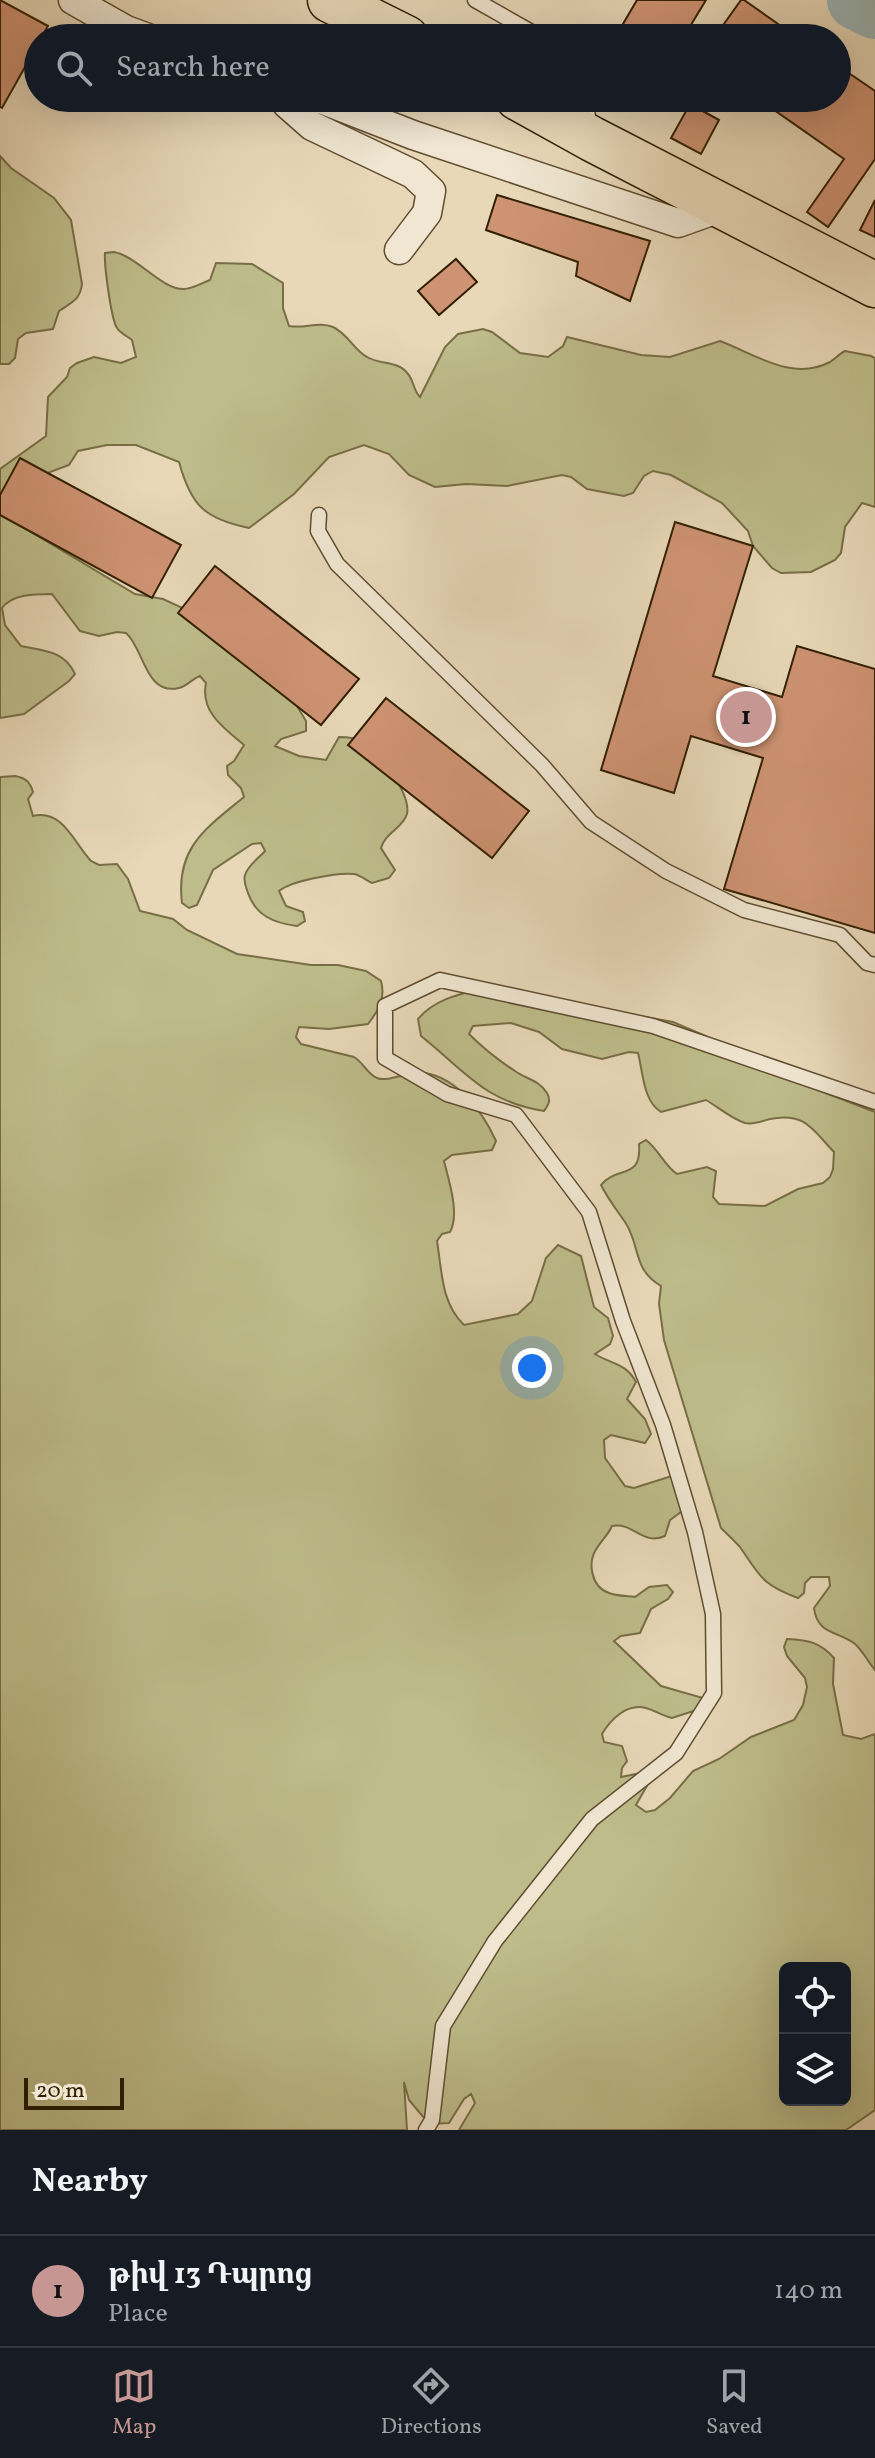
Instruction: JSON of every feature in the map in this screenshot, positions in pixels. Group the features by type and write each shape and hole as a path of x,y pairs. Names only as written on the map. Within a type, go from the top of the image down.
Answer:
{"highway":[{"path":"330,0 378,24"},
{"path":"565,112 588,119 723,207 875,285"}],"street":[{"path":"73,0 115,24"},
{"path":"296,112 312,126 413,174 431,191 427,213 399,250"},
{"path":"354,112 427,140 678,223 723,207"}],"lane":[{"path":"475,0 517,24"},
{"path":"319,515 318,531 337,564 542,765 591,822 666,871 744,910 840,935 867,963 875,965"},
{"path":"426,2130 432,2120 443,2026 495,1941 592,1819 676,1753 714,1693 713,1614 695,1532 663,1425 623,1321 589,1212 516,1115 447,1094 385,1058 385,1006 440,980 653,1026 875,1102"}],"shaded area":[{"path":"0,156 11,168 54,198 71,220 82,284 77,297 59,311 53,329 26,333 18,339 15,358 9,364 0,364"},
{"path":"114,252 132,260 167,284 184,289 210,280 216,263 252,264 283,283 283,308 289,326 333,327 367,357 404,370 420,397 445,347 458,334 483,329 520,353 548,357 563,346 567,337 641,355 670,357 720,341 774,364 802,369 830,362 845,351 871,356 875,358 875,507 862,503 845,527 841,553 835,560 811,572 781,573 772,568 753,546 748,531 722,503 671,475 653,471 644,476 633,493 624,496 587,489 571,477 562,475 507,486 466,484 435,487 409,475 389,454 364,445 329,457 294,494 249,528 221,520 202,508 189,490 179,462 136,445 107,445 78,451 69,465 34,478 13,521 135,594 163,599 187,610 294,701 306,721 306,731 281,739 275,746 299,756 326,760 339,737 360,741 385,763 399,785 407,806 405,819 386,838 381,848 395,870 389,878 372,883 356,875 337,874 304,881 279,891 286,906 303,912 305,921 297,926 267,917 251,901 245,875 265,851 261,843 252,844 213,870 197,905 189,908 182,903 181,884 189,853 206,830 244,797 241,788 228,775 227,766 244,745 210,711 205,693 206,683 200,676 179,688 168,689 159,685 146,669 126,633 99,636 80,631 52,594 24,596 6,603 2,608 5,625 21,646 59,656 75,674 24,714 0,718 0,469 46,436 48,397 67,377 70,368 94,357 121,363 136,357 132,340 118,330 112,314 105,253"},
{"path":"15,776 27,781 33,792 28,799 33,816 43,815 60,822 91,861 99,865 117,864 128,879 140,911 173,919 187,930 237,954 311,965 338,965 366,971 381,981 380,1004 368,1024 329,1029 299,1027 296,1037 301,1044 354,1057 377,1078 414,1073 441,1078 464,1094 490,1129 496,1141 492,1150 452,1155 444,1161 453,1197 454,1216 450,1232 442,1234 437,1241 447,1297 464,1325 518,1314 532,1301 546,1258 558,1245 581,1256 594,1307 608,1318 613,1336 610,1344 595,1354 623,1367 632,1376 636,1382 627,1399 645,1419 651,1434 645,1443 611,1435 604,1440 605,1458 625,1486 634,1488 675,1475 685,1509 670,1520 665,1536 657,1538 644,1536 626,1527 612,1526 594,1554 592,1574 603,1590 615,1595 635,1597 649,1587 667,1585 673,1592 668,1599 651,1609 640,1633 621,1636 614,1641 661,1686 703,1698 706,1707 672,1718 646,1708 626,1710 606,1728 602,1734 604,1742 622,1746 627,1761 621,1777 656,1770 636,1805 646,1812 655,1810 693,1771 719,1759 751,1737 794,1720 803,1705 807,1687 805,1678 787,1656 784,1647 787,1639 813,1643 834,1658 833,1684 843,1735 861,1739 875,1734 875,2110 846,2130 459,2130 475,2103 471,2094 464,2099 449,2123 429,2124 409,2100 404,2082 407,2130 0,2130 0,777"},
{"path":"484,988 673,1022 772,1072 875,1112 875,1670 855,1644 824,1628 816,1617 814,1608 830,1586 829,1577 811,1577 805,1583 804,1593 798,1598 777,1589 763,1578 721,1528 664,1340 659,1304 661,1286 645,1272 630,1231 601,1185 614,1175 633,1168 639,1156 639,1144 646,1140 677,1174 707,1167 716,1171 713,1197 719,1204 765,1206 798,1189 823,1183 833,1169 834,1152 807,1124 792,1118 745,1123 706,1100 661,1112 647,1094 638,1053 629,1052 602,1059 562,1049 539,1032 511,1023 473,1026 469,1034 509,1067 540,1085 547,1093 548,1104 544,1111 524,1107 491,1093 421,1036 418,1019 448,998"}],"building":[{"path":"0,0 44,24 24,24 24,69 0,107"},
{"path":"637,0 706,0 691,24 623,24"},
{"path":"744,0 778,24 724,24"},
{"path":"851,75 875,91 875,159 828,227 807,212 844,159 777,112 851,112"},
{"path":"686,112 704,112 719,120 701,154 671,138"},
{"path":"497,195 650,241 630,301 576,276 578,262 486,230"},
{"path":"875,200 875,237 860,230"},
{"path":"456,259 477,282 439,315 418,291"},
{"path":"20,458 181,545 152,598 0,515 0,495"},
{"path":"675,522 753,546 713,676 782,697 797,646 875,669 875,933 724,889 763,758 691,736 674,793 601,770"},
{"path":"215,566 359,679 321,725 178,613"},
{"path":"386,698 529,811 492,858 348,745"}],"waterway":[{"path":"857,0 875,9"}],"place":[{"name":"թիվ 13 Դպրոց","path":"746,717"}]}
